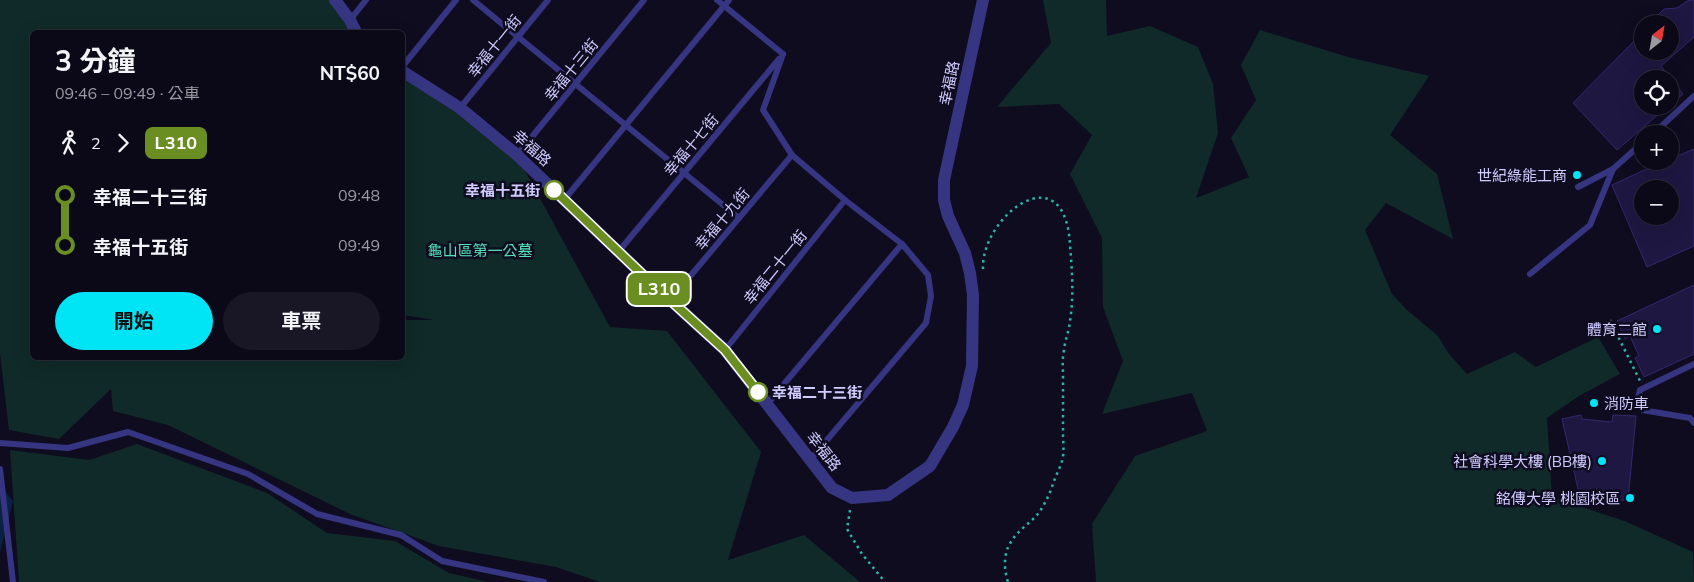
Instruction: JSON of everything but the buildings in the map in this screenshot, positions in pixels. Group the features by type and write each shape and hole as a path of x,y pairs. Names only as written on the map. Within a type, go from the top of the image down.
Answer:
{"street":[{"path":"335,0 355,30"},
{"name":"幸福路","path":"405,73 460,108 517,155 646,278 725,350 832,488 852,498 888,495 930,466 953,427 963,405 972,366 974,295 965,253 948,216 944,200 944,180 983,0"}],"lane":[{"path":"350,20 366,0"},
{"path":"405,62 456,0"},
{"path":"473,0 739,218"},
{"name":"幸福十一街","path":"460,108 548,0"},
{"name":"幸福十三街","path":"517,155 644,0"},
{"path":"717,0 784,54 763,110 792,155 845,200 902,244 928,275 931,296 926,323 810,460"},
{"path":"564,200 729,0"},
{"name":"幸福十七街","path":"618,251 784,54"},
{"path":"1662,125 1694,96"},
{"path":"1578,187 1613,169 1634,150"},
{"name":"幸福十九街","path":"671,299 792,155"},
{"path":"1530,274 1590,225 1613,169"},
{"name":"幸福二十一街","path":"725,350 845,200"},
{"path":"768,404 902,244"},
{"path":"1694,364 1643,388 1640,390 1638,398 1642,410 1690,418 1694,423"},
{"path":"0,443 68,448 128,432 248,474 317,514 401,536 442,561 544,582"},
{"path":"0,469 13,582"}],"path":[{"path":"983,270 987,245 995,230 1019,206 1030,199 1044,196 1062,208 1070,242 1072,292 1070,321 1063,351 1063,456 1050,494 1038,514 1010,542 1004,563 1008,582"},
{"path":"1610,320 1643,388"},
{"path":"852,498 847,529 862,554 885,582"}],"green space":[{"name":"龜山區第一公墓","path":"0,0 329,0 350,30 30,30 30,360 405,360 405,320 434,320 405,315 405,79 457,113 523,167 610,327 667,331 761,452 728,560 804,535 860,582 600,582 556,567 439,546 350,514 168,425 113,411 111,389 59,439 9,430 0,353"},
{"path":"1043,0 1106,0 1107,36 1150,26 1198,47 1213,84 1218,133 1196,198 1249,177 1231,138 1256,100 1241,65 1260,30 1348,57 1429,76 1390,135 1437,174 1453,239 1386,203 1365,230 1392,294 1407,310 1438,336 1449,354 1467,374 1515,352 1536,367 1598,337 1620,374 1579,396 1547,418 1552,497 1627,522 1693,552 1694,582 1096,582 1092,524 1135,456 1207,431 1192,393 1102,414 1123,361 1103,307 1102,238 1070,174 1092,135 1059,104 997,107 1051,43"},
{"path":"137,444 267,493 327,533 395,541 449,573 488,582 19,582 10,450 89,460"}],"water":[{"path":"0,485 13,501 0,552"}],"bus line":[{"name":"L310","path":"554,190 725,350 758,392"}],"place":[{"name":"世紀綠能工商","path":"1577,175"},
{"name":"幸福十五街","path":"554,190"},
{"name":"體育二館","path":"1657,329"},
{"name":"幸福二十三街","path":"758,392"},
{"name":"消防車","path":"1594,403"},
{"name":"社會科學大樓 (BB樓)","path":"1602,461"},
{"name":"銘傳大學 桃園校區","path":"1630,498"}]}
